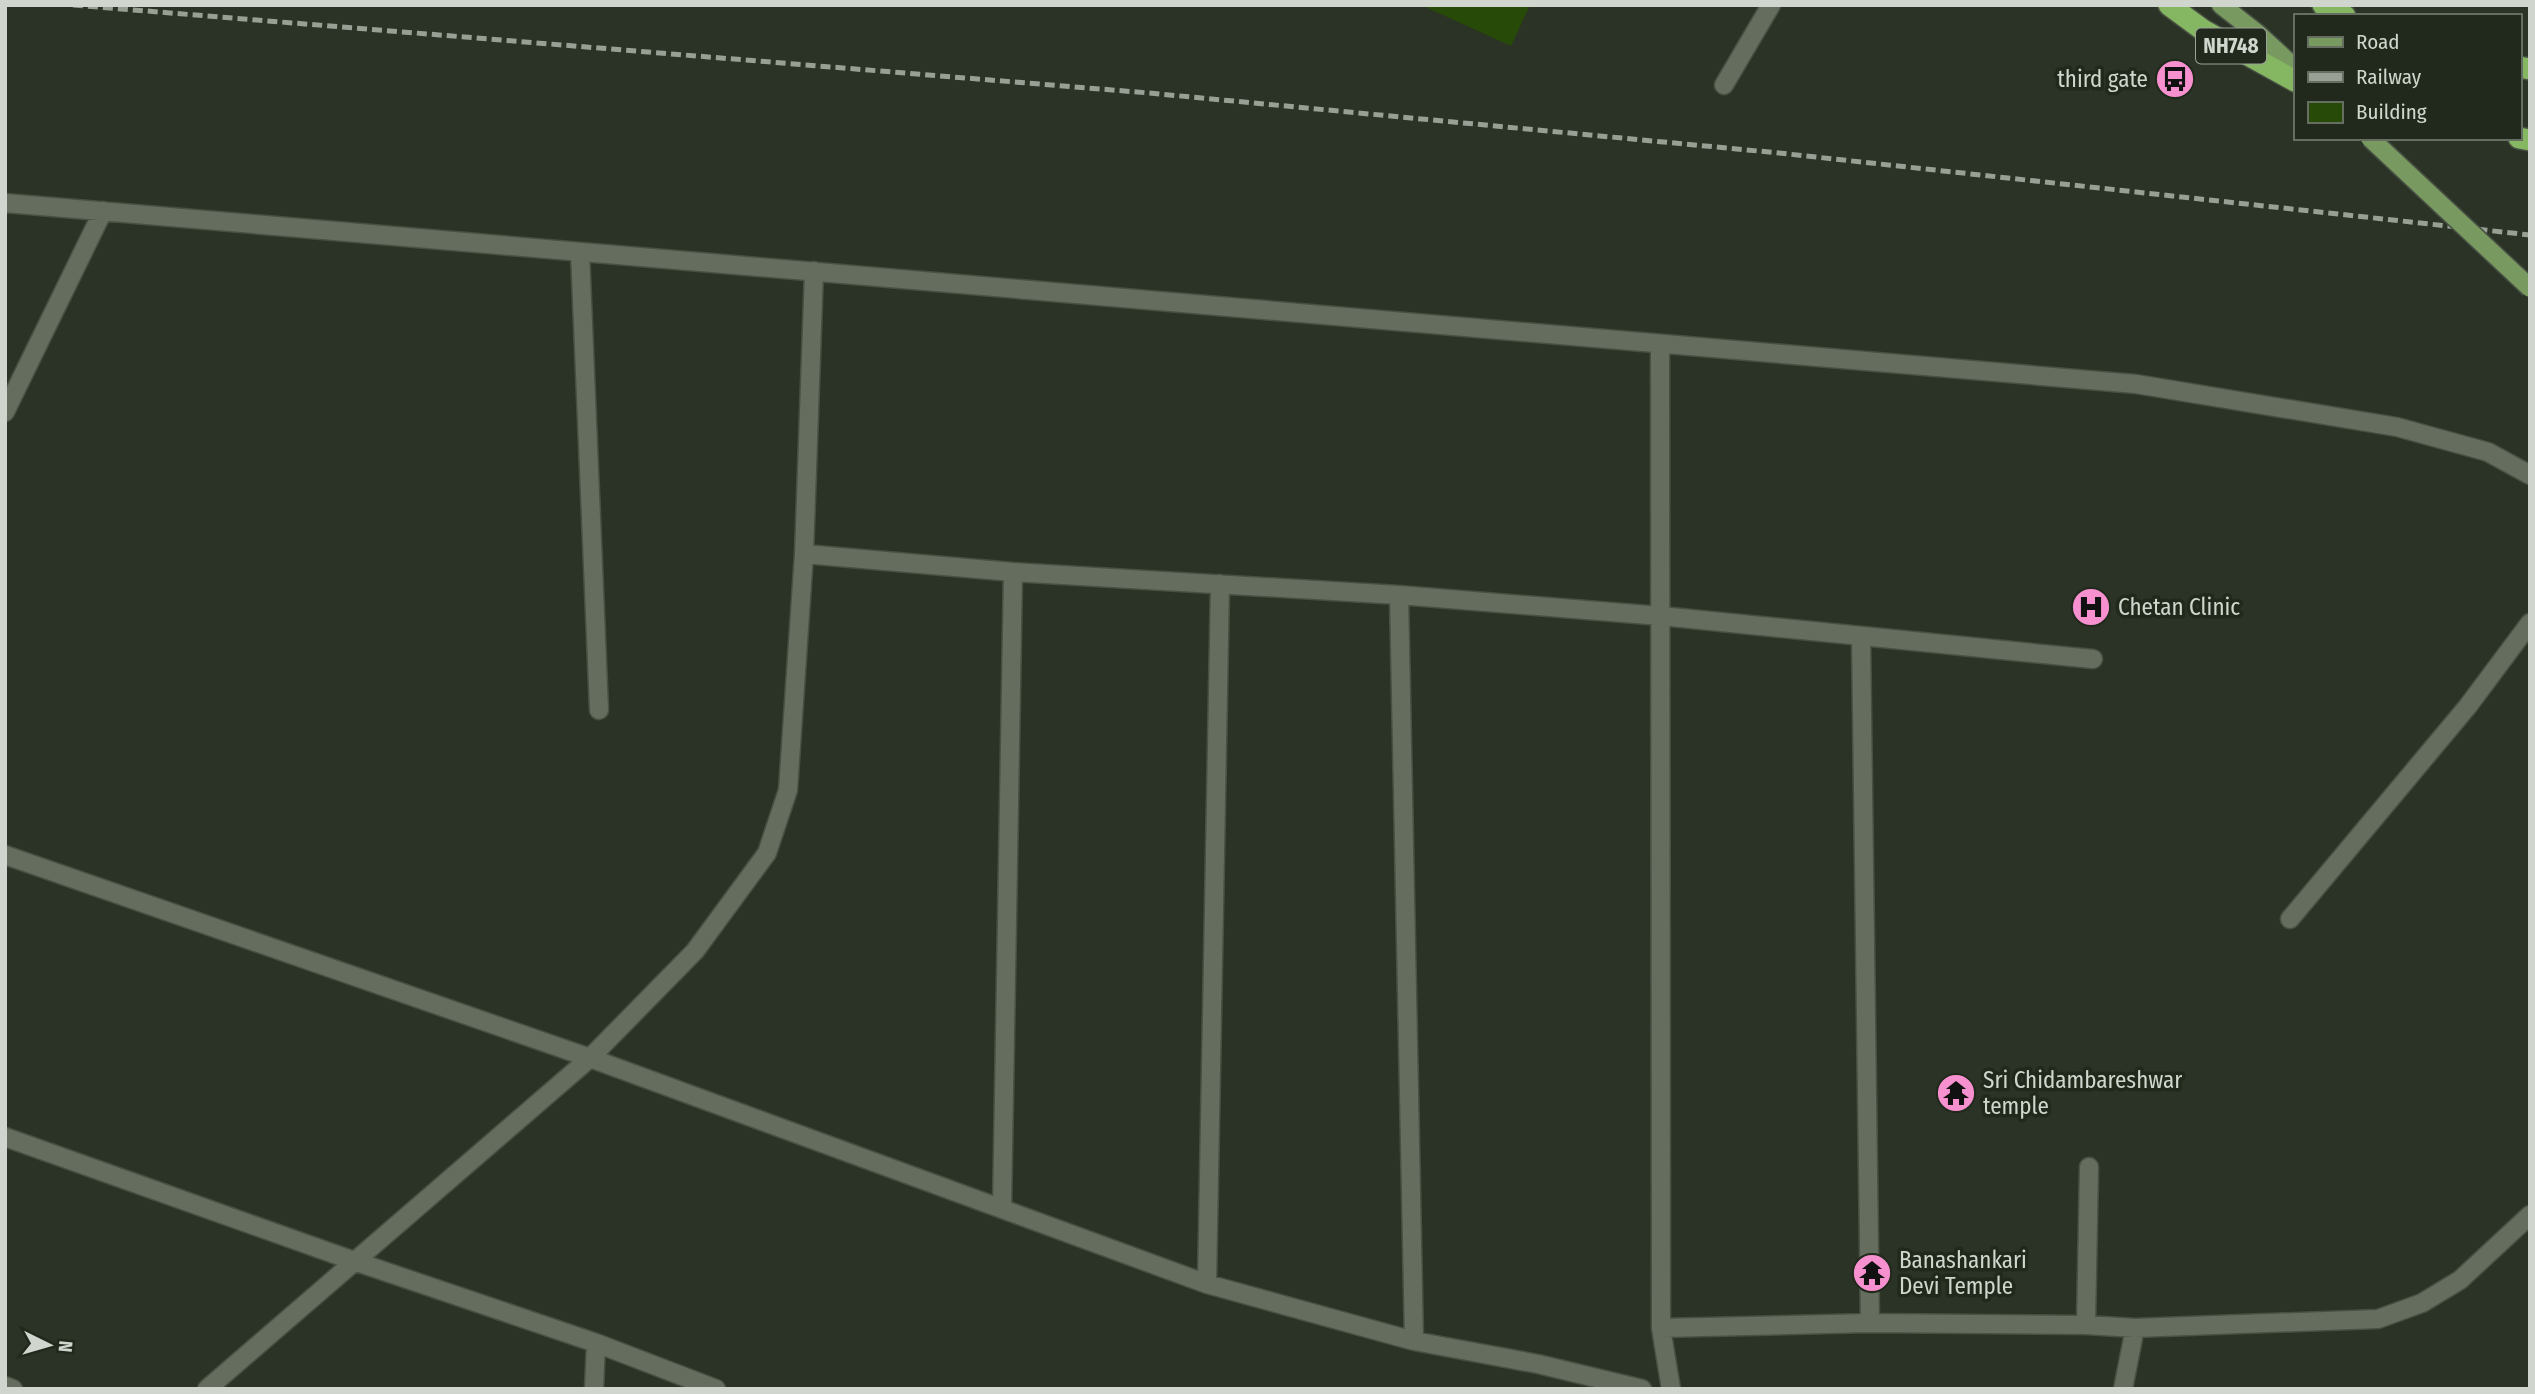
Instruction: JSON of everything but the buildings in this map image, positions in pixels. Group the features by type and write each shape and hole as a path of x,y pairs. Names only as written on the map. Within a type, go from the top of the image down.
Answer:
{"highway":[{"name":"NH748","path":"2169,5 2203,30 2294,80"},
{"path":"2323,5 2341,14"}],"main road":[{"path":"2221,5 2258,33 2294,67"},
{"path":"2372,140 2530,288"}],"street":[{"path":"1724,85 1771,5"},
{"path":"5,203 2136,384 2397,427 2488,452 2530,475"},
{"path":"5,412 103,211"},
{"path":"580,252 599,710"},
{"path":"207,1389 590,1058 695,951 767,853 788,790 804,554 814,271"},
{"path":"1660,344 1661,1328 1671,1389"},
{"path":"804,554 1013,572 1399,595 1661,616 2093,659"},
{"path":"1002,1209 1013,572"},
{"path":"1207,1284 1220,584"},
{"path":"1399,595 1414,1341"},
{"path":"2290,919 2468,706 2530,623"},
{"path":"1861,636 1870,1323"},
{"path":"5,855 590,1058 1207,1284 1414,1341 1538,1364 1642,1389"},
{"path":"5,1137 354,1261 596,1343 716,1389"},
{"path":"2086,1325 2089,1167"},
{"path":"1661,1328 1870,1323 2135,1328 2378,1319 2422,1303 2460,1280 2530,1215"},
{"path":"2123,1389 2135,1328"},
{"path":"594,1389 596,1343"},
{"path":"5,1386 13,1389"}],"railway":[{"path":"73,5 1149,93 1779,153 2530,235"}],"place":[{"name":"third gate","path":"2175,79"},
{"name":"Chetan Clinic","path":"2091,607"},
{"name":"Sri Chidambareshwar temple","path":"1956,1093"},
{"name":"Banashankari Devi Temple","path":"1872,1273"}]}
